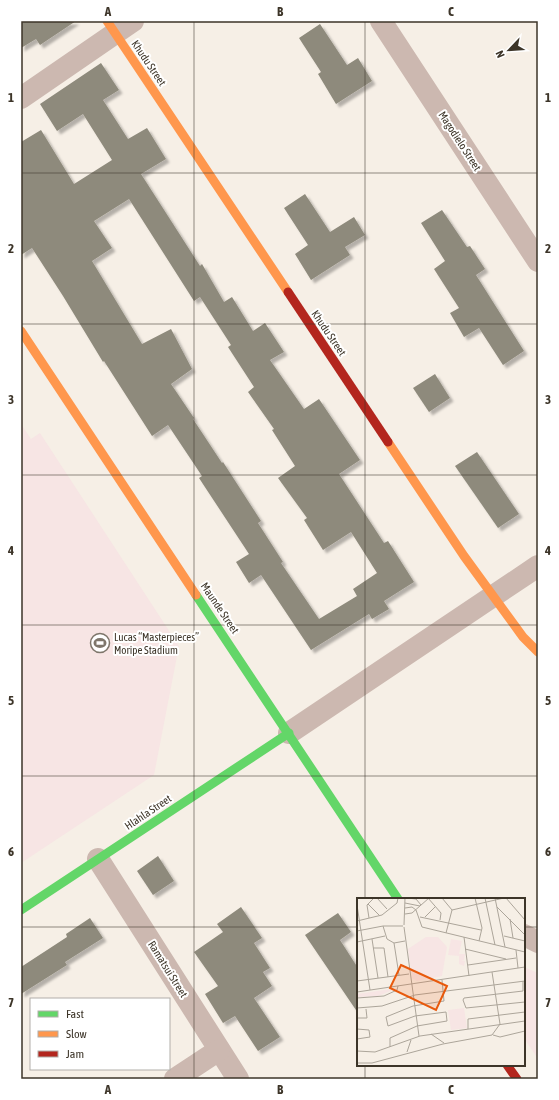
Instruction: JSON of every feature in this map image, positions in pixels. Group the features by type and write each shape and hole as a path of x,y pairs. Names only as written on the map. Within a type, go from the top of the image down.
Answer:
{"street":[{"path":"21,98 111,27 133,21"},
{"name":"Magodielo Street","path":"381,21 538,261"},
{"name":"Khudu Street","path":"111,27 492,596 523,636 538,652"},
{"name":"Maunde Street","path":"21,331 397,898"},
{"path":"289,733 538,566"},
{"name":"Hlahla Street","path":"21,910 289,733"},
{"name":"Ramatsui Street","path":"98,859 238,1079"},
{"path":"525,936 538,942"},
{"path":"175,1079 219,1050"},
{"path":"508,1066 517,1079"}],"shaded area":[{"name":"Lucas “Masterpieces” Moripe Stadium","path":"21,424 31,439 40,433 179,646 154,775 21,863"},
{"path":"525,967 538,973 538,1059 525,1040"}],"building":[{"path":"21,21 76,21 40,45 36,39 21,48"},
{"path":"320,24 347,65 358,58 372,81 336,104 318,74 321,72 299,38"},
{"path":"101,63 119,90 103,100 128,139 147,128 166,159 141,174 200,266 202,264 224,302 232,297 253,331 265,323 284,352 270,360 304,409 319,399 360,460 339,474 384,543 388,541 414,582 384,601 389,609 372,619 369,614 311,650 261,575 249,583 236,562 249,554 199,478 202,476 168,425 152,436 104,361 103,362 32,248 21,255 21,142 41,130 74,184 112,160 83,114 57,131 40,104","holes":["129,199 194,301 200,297 231,345 228,347 254,387 248,392 274,429 272,430 295,466 278,478 307,518 304,520 323,550 351,532 377,573 353,589 357,596 319,619 281,563 283,562 258,523 261,521 171,384 192,369 171,329 142,344 92,261 112,248 94,221"]},
{"path":"305,194 330,232 354,217 365,235 345,247 350,255 311,280 295,254 308,245 284,208"},
{"path":"442,210 467,247 470,246 485,269 476,275 524,351 503,365 479,328 464,337 450,313 459,308 434,269 445,261 421,223"},
{"path":"435,374 450,398 429,412 413,388"},
{"path":"477,452 519,514 498,528 455,466"},
{"path":"158,856 174,881 153,895 137,871"},
{"path":"241,907 262,938 254,943 270,968 263,972 272,986 254,998 280,1037 258,1051 235,1016 223,1023 205,994 218,986 194,952 223,932 217,924"},
{"path":"338,913 351,932 340,940 357,966 357,1012 305,935"},
{"path":"90,918 103,938 65,962 67,965 21,994 21,967 67,937 66,934"}],"traffic: fast":[{"path":"196,595 397,898"},
{"path":"21,910 289,733"}],"traffic: slow":[{"path":"107,21 288,292"},
{"path":"21,331 196,595"},
{"path":"388,442 464,556 523,637 538,652"}],"traffic: jam":[{"path":"288,292 388,442"},
{"path":"508,1066 517,1079"}],"place":[{"name":"Lucas “Masterpieces” Moripe Stadium","path":"100,643"}]}
